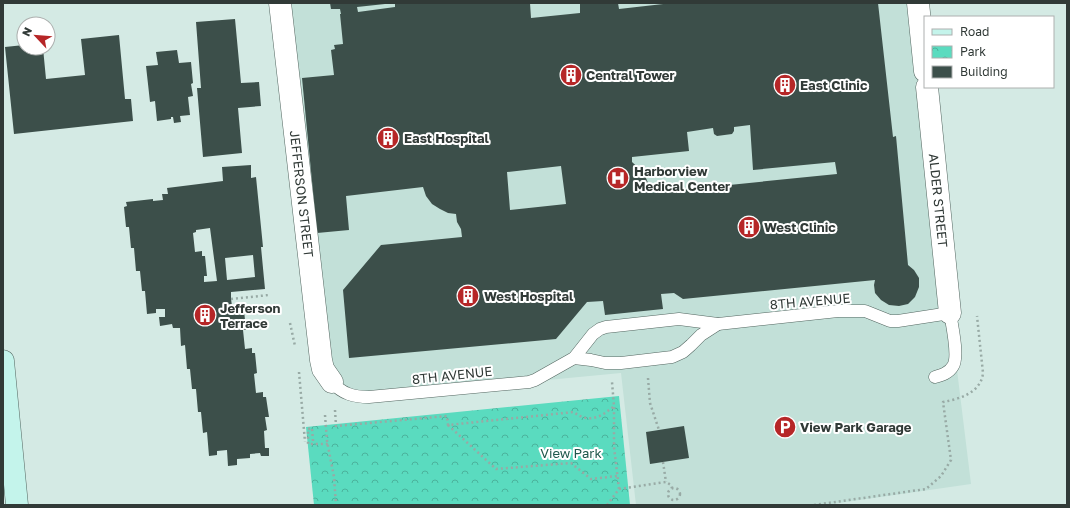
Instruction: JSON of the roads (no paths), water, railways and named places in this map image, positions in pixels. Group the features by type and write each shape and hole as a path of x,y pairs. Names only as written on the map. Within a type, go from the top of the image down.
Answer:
{"main road":[{"path":"3,361 17,505"}],"street":[{"name":"JEFFERSON STREET","path":"280,3 320,356 324,369 332,382"},
{"path":"918,3 924,61"},
{"name":"ALDER STREET","path":"927,88 950,313"}],"lane":[{"name":"8TH AVENUE","path":"332,382 337,388 350,395 369,397 529,382 574,358 593,334 606,327 679,319 718,324 838,311 865,311 890,321 950,313"},
{"path":"935,377 949,371 955,361 955,346 950,313"},
{"name":"8TH AVENUE","path":"574,358 621,363 672,356 683,352 701,335 718,324"}],"place":[{"name":"Central Tower","path":"571,75"},
{"name":"East Clinic","path":"785,85"},
{"name":"East Hospital","path":"388,138"},
{"name":"Harborview Medical Center","path":"618,178"},
{"name":"West Clinic","path":"749,227"},
{"name":"West Hospital","path":"468,296"},
{"name":"Jefferson Terrace","path":"205,315"},
{"name":"View Park Garage","path":"785,427"}],"park label":[{"name":"View Park","path":"571,453"}]}
